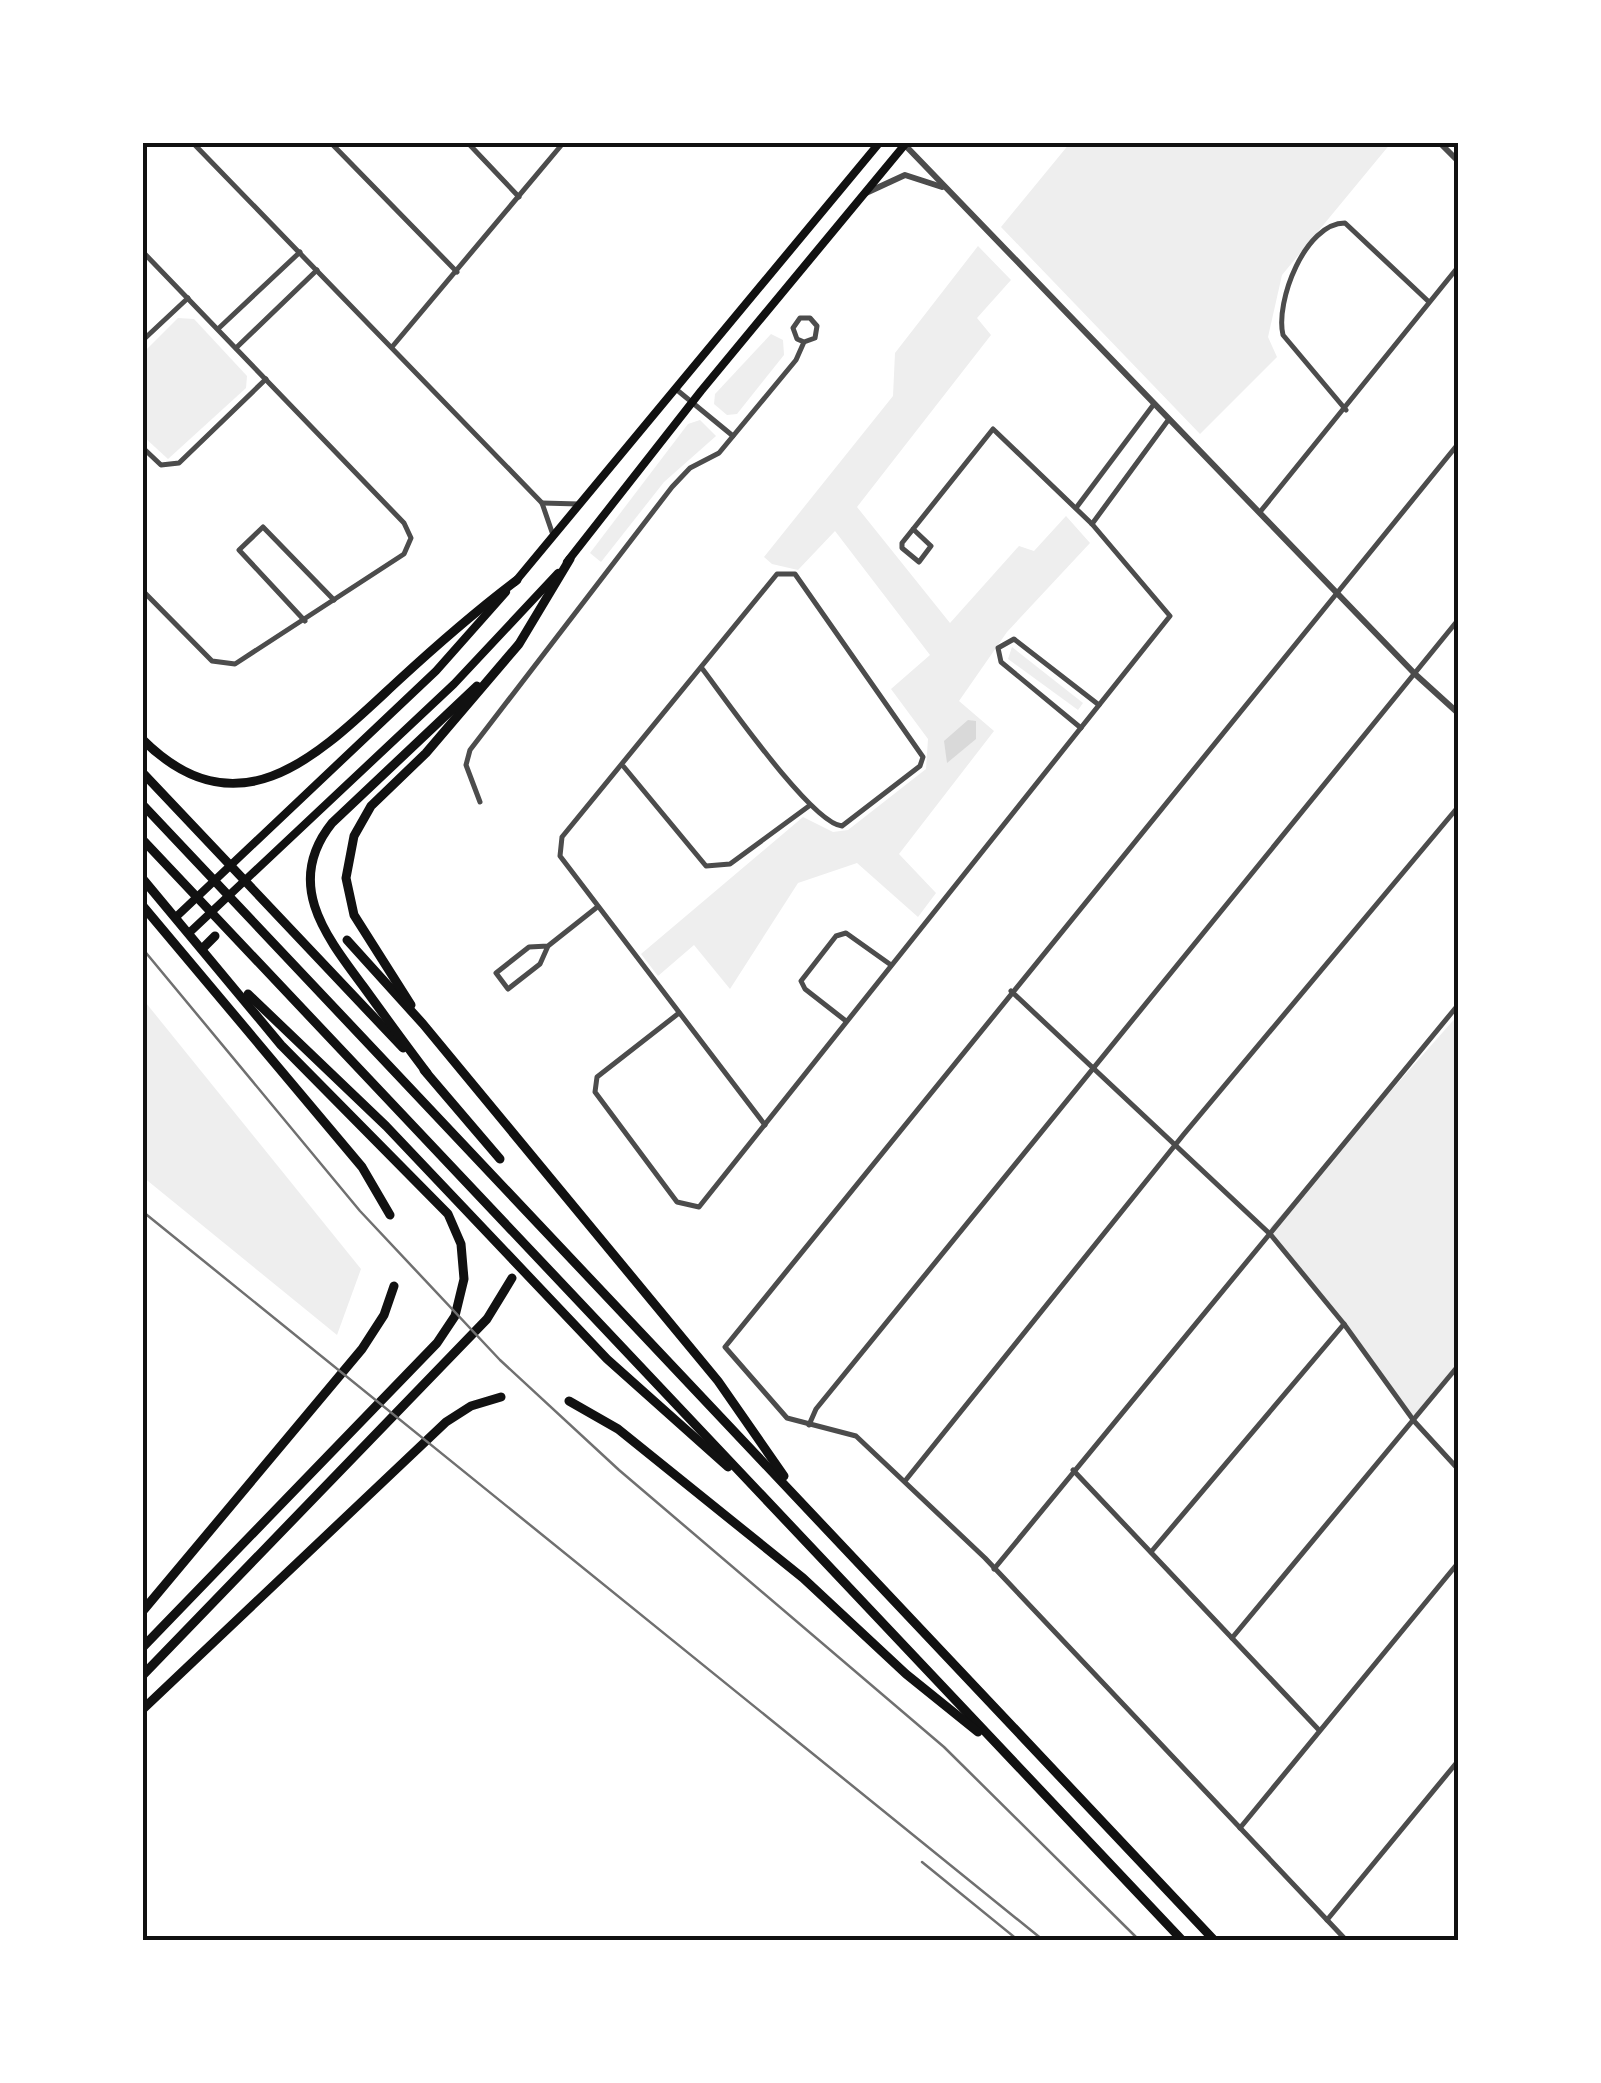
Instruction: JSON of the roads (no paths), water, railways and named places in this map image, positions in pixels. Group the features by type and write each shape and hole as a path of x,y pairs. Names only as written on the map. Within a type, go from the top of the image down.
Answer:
{"highway":[{"path":"423,1024 354,915 346,878 348,853 371,806 426,752 535,622 570,559"},
{"path":"142,739 177,767 210,780 241,783 286,774 318,754 464,620 517,580"},
{"path":"427,1073 321,929 310,900 310,868 332,823 510,655"},
{"path":"142,772 427,1073 500,1159"},
{"path":"142,804 1214,1940"},
{"path":"142,839 1182,1940"},
{"path":"142,878 281,1044 422,1184 452,1222 463,1258 462,1295 451,1324 421,1360 142,1648"},
{"path":"142,905 362,1167 390,1215"},
{"path":"203,948 215,936"},
{"path":"347,940 423,1024 718,1381 799,1499"},
{"path":"230,979 375,1116 607,1359 775,1509"},
{"path":"142,1676 495,1310 512,1278"},
{"path":"142,1612 357,1355 380,1324 394,1286"},
{"path":"142,1710 446,1422 471,1406 501,1397"},
{"path":"569,1401 618,1428 803,1578 906,1674 1004,1752"}],"main road":[{"path":"176,917 436,671 582,504 880,142"},
{"path":"190,932 480,660 570,559 692,402 905,143"}],"street":[{"path":"192,142 542,503 554,537"},
{"path":"330,142 457,272"},
{"path":"468,142 519,197"},
{"path":"392,347 564,142"},
{"path":"1440,142 1458,160"},
{"path":"905,143 1415,674 1458,713"},
{"path":"864,194 904,174 947,190"},
{"path":"1346,410 1283,336 1280,324 1289,274 1327,227 1345,223 1428,301"},
{"path":"142,251 410,534 411,543 404,554 305,621 224,666 212,661 142,590"},
{"path":"218,329 300,252"},
{"path":"1260,512 1458,267"},
{"path":"236,348 318,270"},
{"path":"142,341 188,298"},
{"path":"480,802 466,765 470,750 672,487 690,468 716,456 796,360 804,342 817,334 810,318 800,318 793,328 797,339 804,342"},
{"path":"142,447 161,465 179,463 266,379"},
{"path":"677,390 733,436"},
{"path":"1076,508 1154,404"},
{"path":"1092,524 1169,419"},
{"path":"679,1013 597,1077 595,1092 677,1202 699,1208 1170,616 1092,524 993,429 914,529 902,548 919,562 931,546 914,529"},
{"path":"1346,1940 994,1568 856,1436 784,1416 727,1352 726,1342 1458,444"},
{"path":"542,503 582,504"},
{"path":"305,621 239,550 263,527 334,600"},
{"path":"701,667 809,806 832,825 842,826 920,766 923,758 796,574 777,574 701,667 623,765 562,838 560,856 596,908 765,1124"},
{"path":"809,1425 816,1409 1090,1066 1458,620"},
{"path":"1081,728 1001,662 998,648 1014,638 1099,705"},
{"path":"623,765 706,866 730,864 809,806"},
{"path":"904,1482 1175,1145 1458,807"},
{"path":"548,946 529,947 496,974 508,989 540,964 548,946 596,908"},
{"path":"846,1021 800,981 836,936 846,933 890,965"},
{"path":"1011,990 1270,1236 1344,1324 1414,1421 1458,1469"},
{"path":"994,1568 1458,1005"},
{"path":"1150,1552 1344,1324"},
{"path":"1232,1638 1458,1366"},
{"path":"1072,1470 1318,1729"},
{"path":"1240,1828 1458,1563"},
{"path":"1327,1920 1458,1762"}],"railway":[{"path":"142,948 360,1211 500,1360 619,1470 944,1747 1139,1940"},
{"path":"142,1211 1043,1940"},
{"path":"922,1862 1018,1940"}]}
